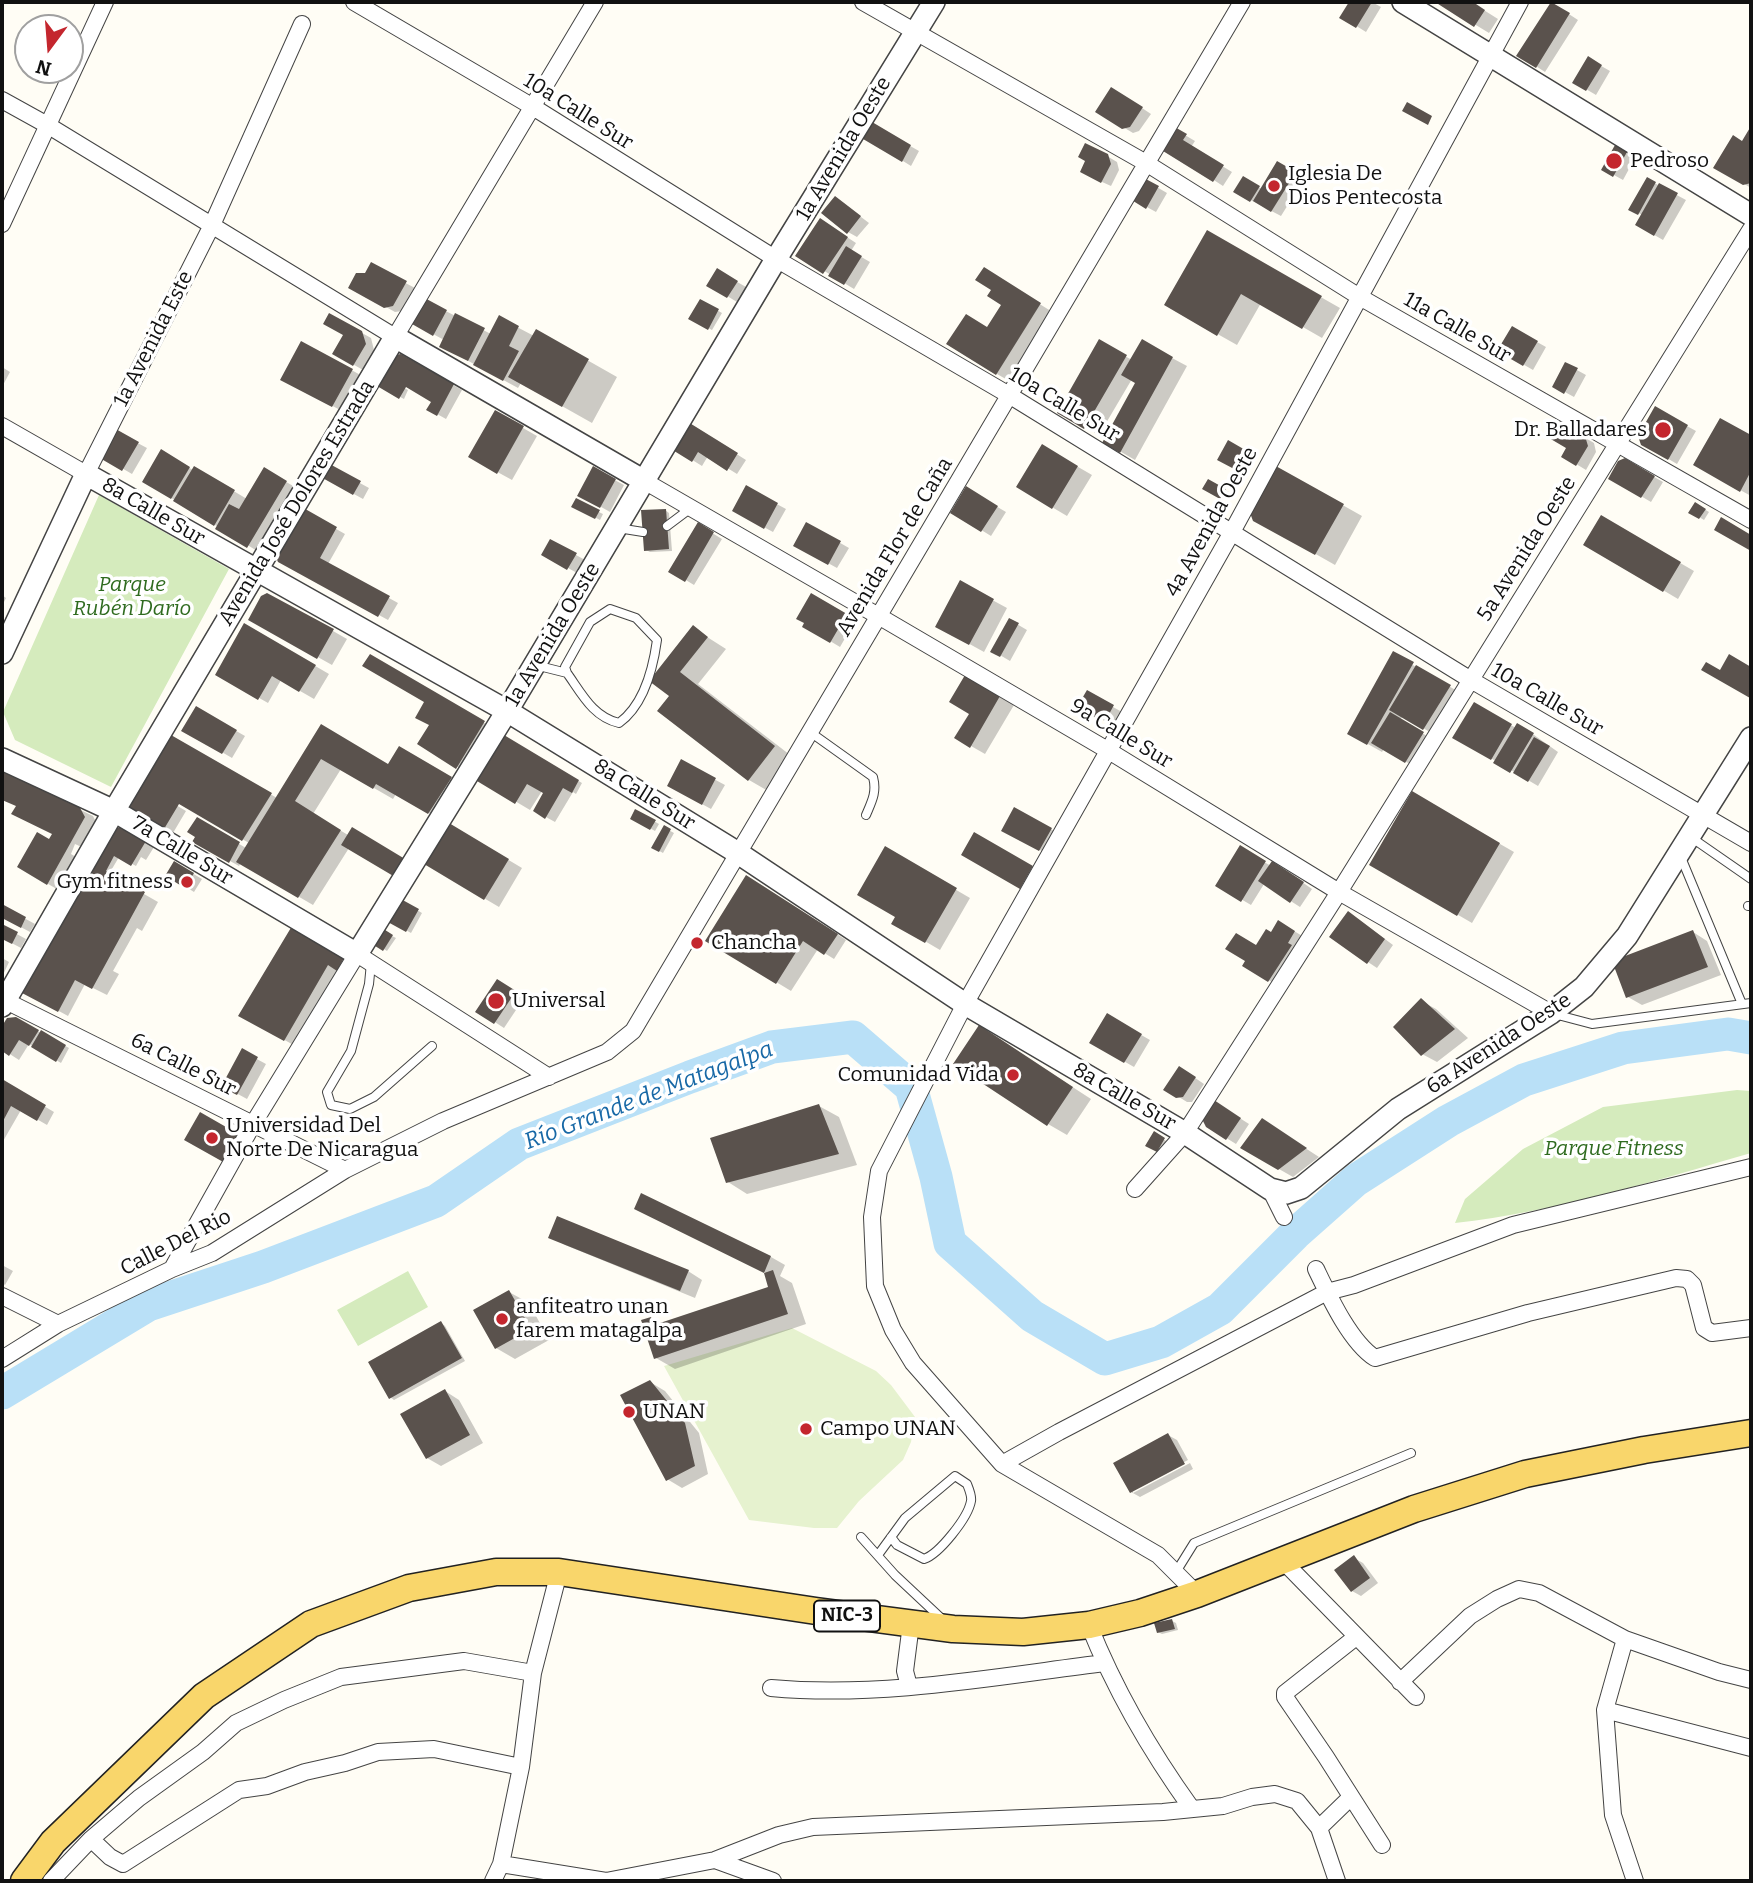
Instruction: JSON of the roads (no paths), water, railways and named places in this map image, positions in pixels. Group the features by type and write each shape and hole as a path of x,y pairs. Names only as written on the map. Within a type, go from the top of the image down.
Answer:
{"main road":[{"name":"NIC-3","path":"24,1881 53,1842 204,1696 311,1624 409,1588 496,1572 559,1572 953,1629 1023,1632 1089,1625 1140,1613 1197,1594 1414,1509 1525,1474 1644,1450 1751,1433"}],"street":[{"path":"2,224 105,2"},
{"name":"10a Calle Sur","path":"354,2 533,107 776,259 1009,396 1471,680 1751,843"},
{"name":"Avenida José Dolores Estrada","path":"3,1002 595,2"},
{"path":"863,2 916,32"},
{"name":"1a Avenida Oeste","path":"172,1269 253,1124 364,959 776,259 934,2"},
{"name":"Avenida Flor de Caña","path":"549,1077 607,1052 633,1031 1242,2"},
{"path":"1403,2 1751,215"},
{"name":"4a Avenida Oeste","path":"1002,1464 912,1363 893,1330 874,1286 872,1217 879,1171 965,1004 1232,532 1520,2"},
{"name":"1a Avenida Este","path":"2,653 86,474 212,225 302,24"},
{"name":"11a Calle Sur","path":"916,32 1146,163 1359,296 1751,520"},
{"path":"2,100 396,337 646,482"},
{"name":"5a Avenida Oeste","path":"1135,1189 1185,1133 1339,892 1751,229"},
{"name":"8a Calle Sur","path":"2,426 256,572 508,711 738,853 965,1004 1185,1133 1270,1189"},
{"name":"9a Calle Sur","path":"646,482 1109,751 1339,892 1551,1013"},
{"name":"6a Avenida Oeste","path":"1270,1189 1286,1193 1301,1188 1398,1109 1551,1013 1584,987 1627,936 1751,738"},
{"name":"7a Calle Sur","path":"2,759 114,811 364,959"},
{"path":"364,959 549,1077"},
{"name":"6a Calle Sur","path":"3,1002 345,1170"},
{"name":"Calle Del Rio","path":"2,1359 58,1324 172,1269 212,1254 345,1170 443,1121 549,1077"},
{"path":"1002,1464 1327,1292 1354,1285 1513,1225 1751,1167"},
{"path":"1270,1189 1284,1217"},
{"path":"1316,1269 1363,1350 1375,1358 1528,1313 1676,1278 1687,1279 1693,1285 1704,1328 1712,1333 1751,1328"},
{"path":"2,1296 58,1324"},
{"path":"1002,1464 1158,1555 1197,1594"},
{"path":"1283,1562 1416,1697"},
{"path":"493,1881 501,1864 521,1767 533,1673 559,1572"},
{"path":"1400,1682 1470,1616 1497,1599 1520,1589 1539,1593 1625,1639 1719,1672 1751,1680"},
{"path":"909,1686 905,1671 911,1624"},
{"path":"1089,1625 1104,1663 1164,1770 1192,1809"},
{"path":"1356,1637 1285,1693 1285,1697 1382,1845"},
{"path":"1625,1639 1605,1710 1614,1815 1635,1881"},
{"path":"51,1881 91,1839 139,1798 204,1752 236,1724 284,1700 341,1677 464,1661 533,1673"},
{"path":"771,1688 804,1691 909,1686 1104,1663"},
{"path":"1605,1710 1751,1748"},
{"path":"91,1839 110,1857 123,1864 239,1790 267,1786 305,1772 378,1752 434,1749 521,1767"},
{"path":"501,1864 606,1881 715,1860 779,1835 813,1827 1192,1809 1223,1806 1252,1797 1275,1794 1297,1801 1319,1828 1337,1881"},
{"path":"1319,1828 1351,1797"},
{"path":"715,1860 773,1881"}],"lane":[{"path":"667,526 691,508"},
{"path":"618,528 643,532"},
{"path":"535,665 567,673 593,709 605,720 619,723 632,714 653,669 657,640 636,618 610,609 590,622 565,667 567,673"},
{"path":"810,732 873,777 874,797 866,815"},
{"path":"1684,844 1751,879"},
{"path":"1551,1013 1592,1024 1747,1003 1684,844"},
{"path":"364,959 369,984 351,1051 327,1093 331,1105 349,1108 374,1097 432,1046"},
{"path":"1176,1572 1194,1543 1411,1453"},
{"path":"878,1555 891,1537 905,1518 955,1476 967,1484 972,1499 963,1520 932,1556 924,1559 897,1545 891,1537"},
{"path":"861,1538 953,1629"}],"waterway":[{"name":"Río Grande de Matagalpa","path":"2,1393 148,1305 263,1267 436,1201 519,1144 772,1047 853,1037 911,1087 936,1177 950,1243 1032,1316 1105,1359 1161,1342 1220,1309 1295,1234 1356,1180 1448,1121 1524,1080 1623,1048 1728,1034 1751,1038"}],"place":[{"name":"Pedroso","path":"1614,161"},
{"name":"Iglesia De Dios Pentecosta","path":"1274,186"},
{"name":"Dr. Balladares","path":"1663,430"},
{"name":"Gym fitness","path":"187,882"},
{"name":"Chancha","path":"697,943"},
{"name":"Universal","path":"496,1001"},
{"name":"Comunidad Vida","path":"1013,1075"},
{"name":"Universidad Del Norte De Nicaragua","path":"212,1138"},
{"name":"anfiteatro unan farem matagalpa","path":"502,1319"},
{"name":"UNAN","path":"629,1412"},
{"name":"Campo UNAN","path":"806,1429"}],"park label":[{"name":"Parque Rubén Darío","path":"132,597"},
{"name":"Parque Fitness","path":"1614,1149"}]}
